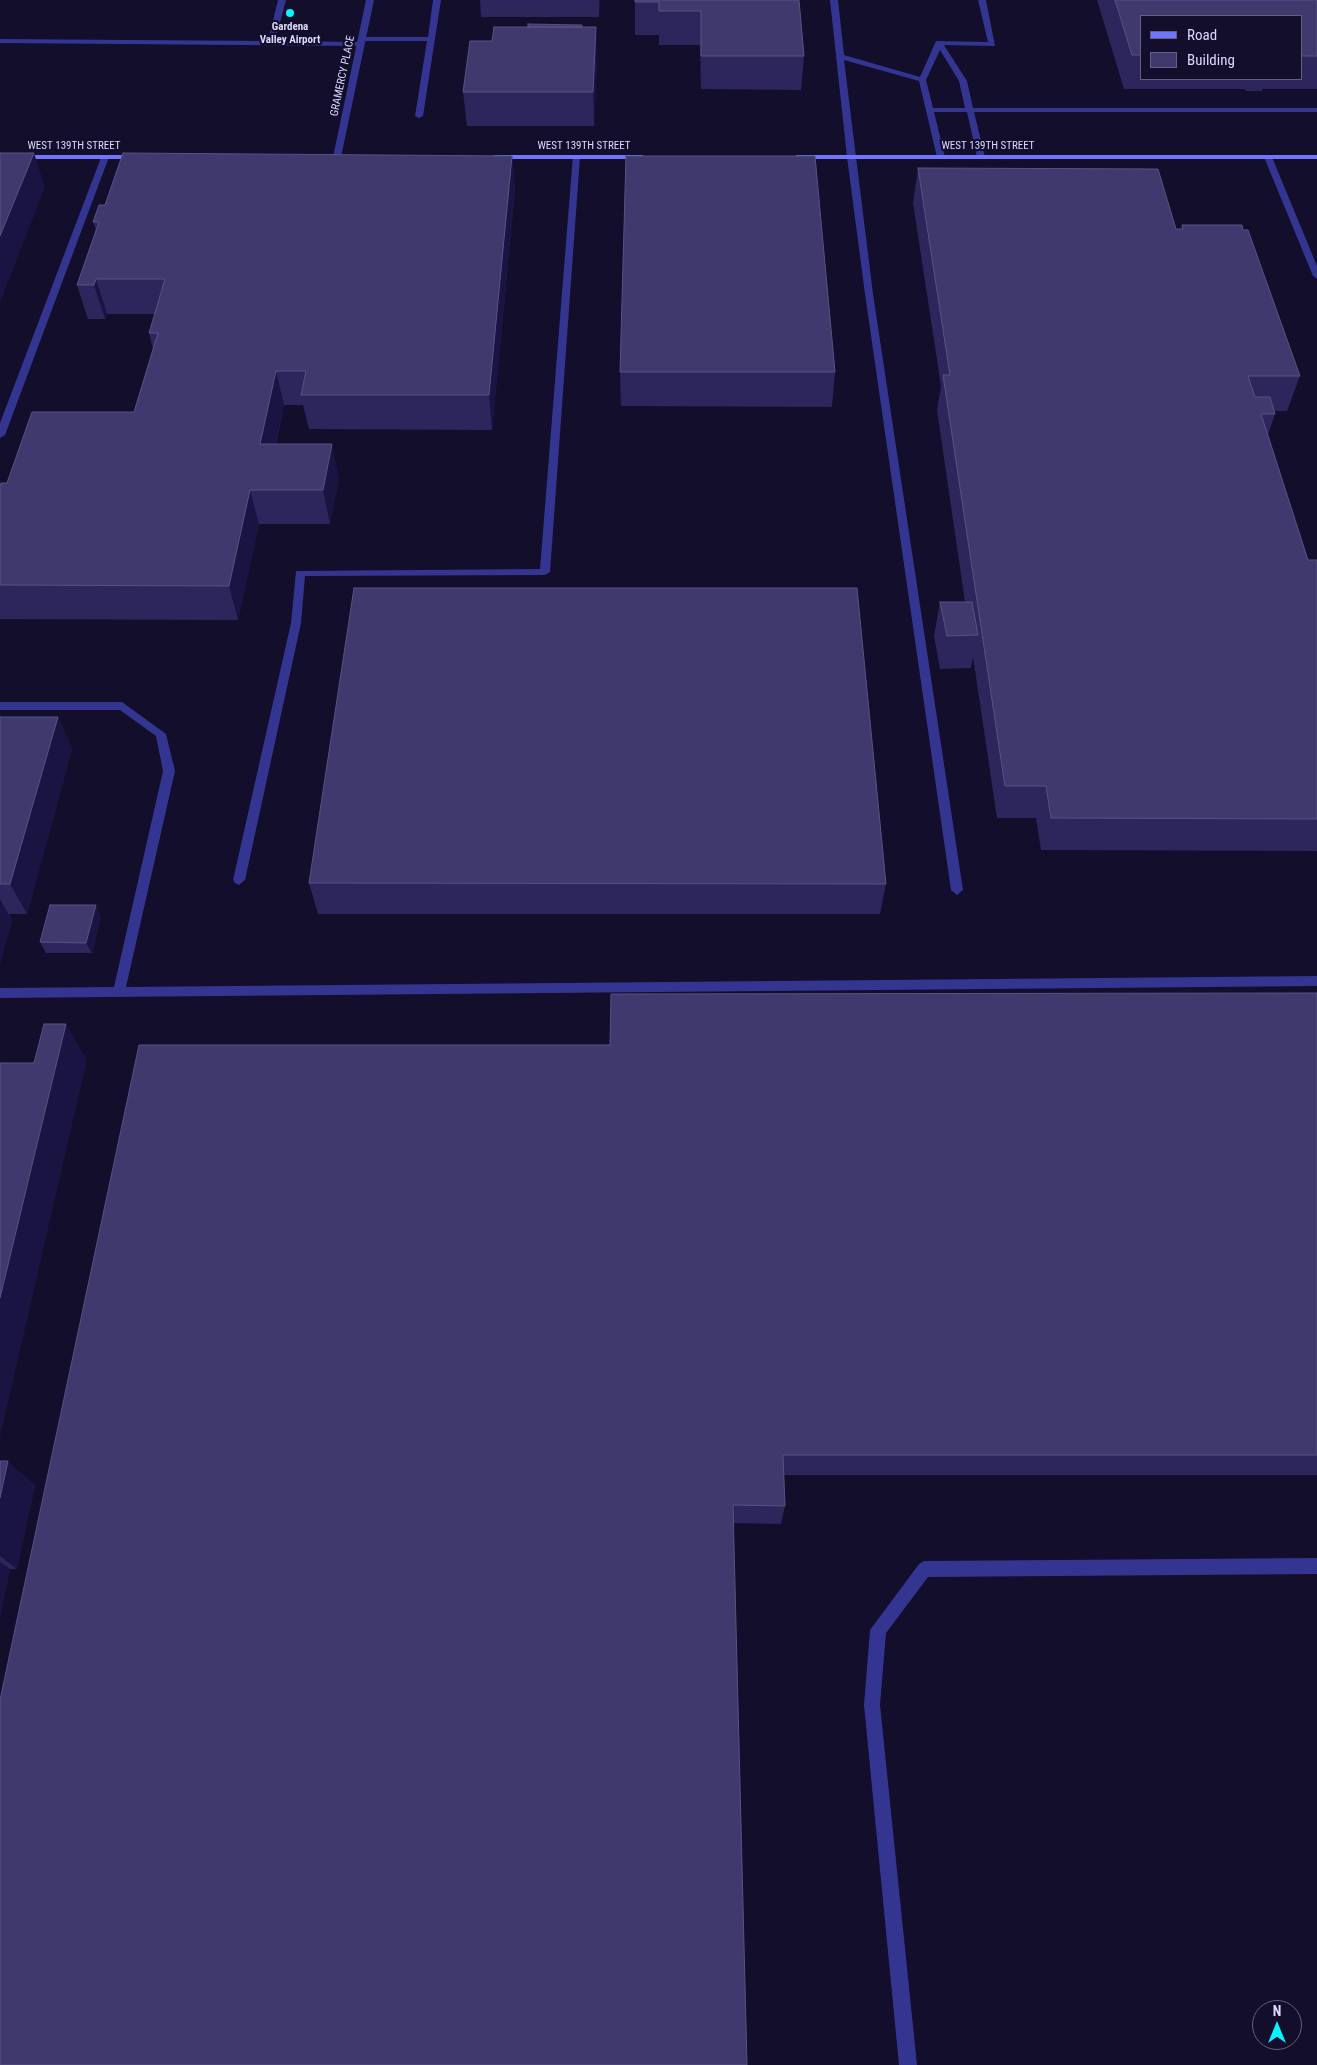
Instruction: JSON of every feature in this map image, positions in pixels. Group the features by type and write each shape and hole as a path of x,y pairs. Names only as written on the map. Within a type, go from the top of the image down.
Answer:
{"street":[{"path":"271,43 282,0"},
{"name":"GRAMERCY PLACE","path":"337,157 370,0"},
{"path":"419,116 437,0"},
{"path":"834,0 851,157 869,294 957,890"},
{"path":"939,43 992,44 982,0"},
{"path":"0,42 271,43 430,39"},
{"path":"939,43 922,80 941,157"},
{"path":"939,43 963,81 981,157"},
{"path":"840,56 922,80"},
{"path":"929,110 1317,110"},
{"name":"WEST 139TH STREET","path":"0,157 143,157"},
{"path":"0,435 105,157"},
{"path":"328,157 347,157"},
{"name":"WEST 139TH STREET","path":"486,157 654,157"},
{"path":"239,880 296,623 300,573 545,572 576,157"},
{"name":"WEST 139TH STREET","path":"792,157 1317,157"},
{"path":"1268,157 1317,276"},
{"path":"0,706 122,706 161,734 169,771 119,992"},
{"path":"0,993 1317,981"},
{"path":"908,2065 872,1705 878,1630 924,1569 1317,1566"}],"building":[{"path":"635,0 799,0 804,56 701,56 701,11 659,11 659,2 635,2"},
{"path":"1115,0 1317,0 1317,56 1302,56 1302,15 1140,15 1140,55 1132,55"},
{"path":"528,24 582,25 582,27 528,27"},
{"path":"494,27 596,27 593,92 463,92 470,41 492,41"},
{"path":"0,153 34,153 0,236"},
{"path":"123,153 512,156 489,395 301,395 306,371 276,371 260,444 332,444 323,490 250,490 229,586 0,585 0,487 1,483 7,483 32,412 134,412 158,333 149,333 165,279 96,279 94,285 77,285 99,222 93,222 99,205 105,205"},
{"path":"626,156 815,156 835,372 620,372"},
{"path":"918,168 1158,169 1176,229 1183,229 1182,225 1242,225 1243,230 1248,230 1300,376 1248,376 1255,397 1270,397 1275,414 1261,414 1308,560 1317,560 1317,819 1051,818 1046,786 1005,786 943,375 950,375"},
{"path":"354,588 857,588 886,884 309,883"},
{"path":"940,602 972,602 978,635 947,636"},
{"path":"0,717 58,717 10,884 0,884"},
{"path":"50,905 96,905 86,943 40,942"},
{"path":"1317,993 1317,1455 783,1455 785,1506 733,1505 747,2065 0,2065 0,1700 139,1045 610,1045 611,994"},
{"path":"44,1024 66,1024 0,1298 0,1063 34,1063"},
{"path":"0,1461 8,1461 0,1498"}],"place":[{"name":"Gardena Valley Airport","path":"290,13"}]}
